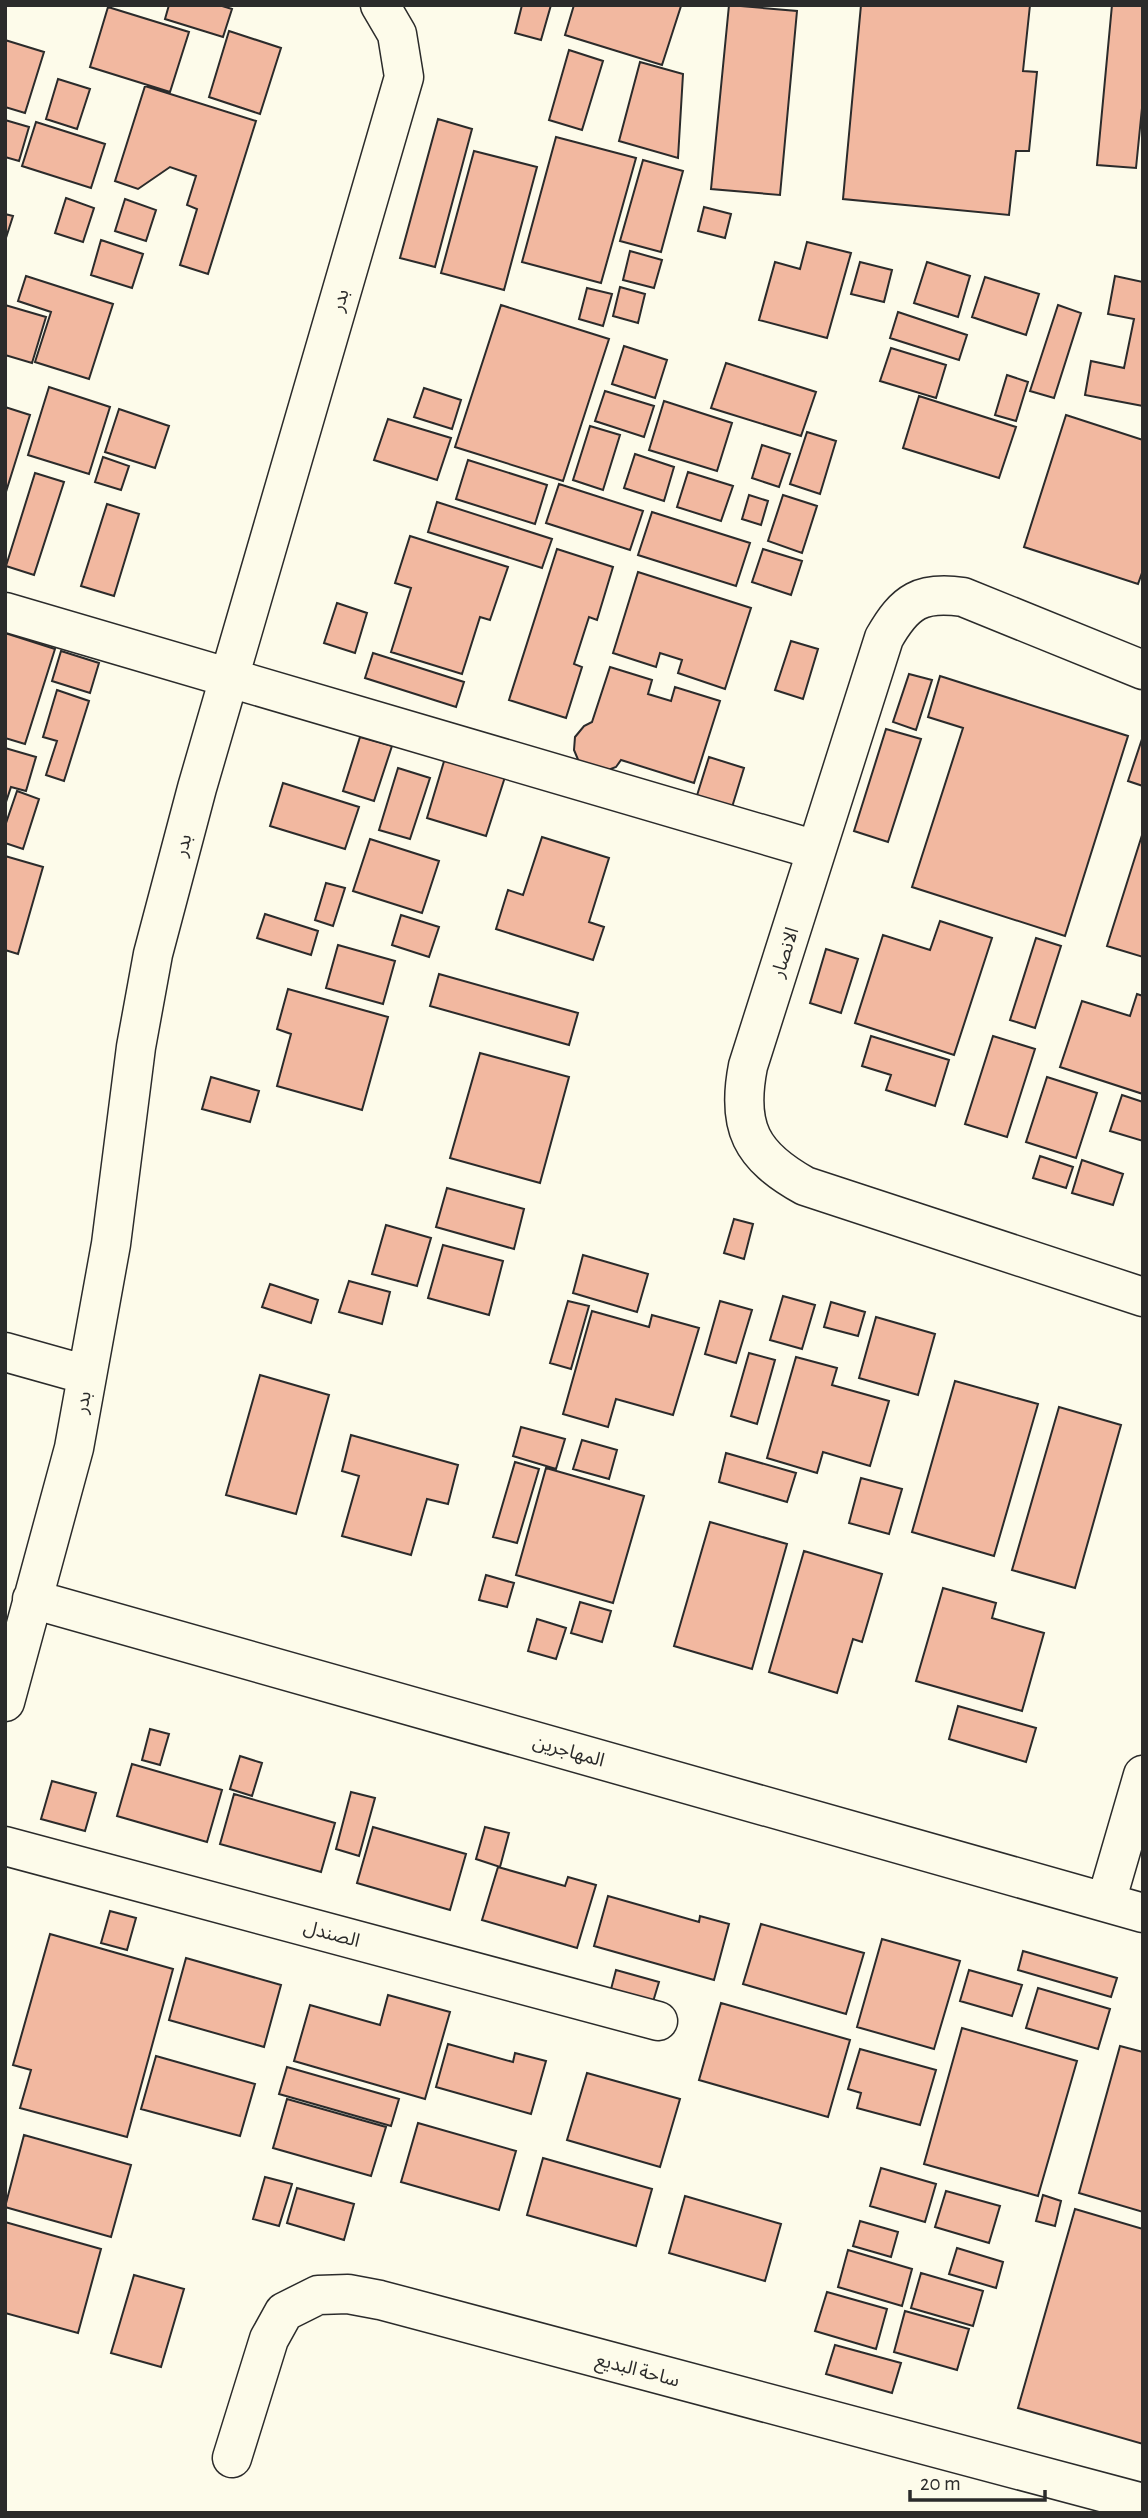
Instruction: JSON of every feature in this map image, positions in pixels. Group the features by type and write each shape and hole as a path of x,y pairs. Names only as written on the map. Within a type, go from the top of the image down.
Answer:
{"street":[{"name":"بدر","path":"5,1702 74,1448 111,1244 136,1047 153,954 229,677 404,78 397,34 380,5"},
{"name":"الانصار","path":"1143,670 963,597 939,593 915,601 896,617 884,638 748,1066 742,1095 746,1124 758,1151 779,1172 805,1186 1143,1297"},
{"path":"5,612 816,850"},
{"path":"5,1352 87,1375"},
{"name":"المهاجرين","path":"32,1599 1143,1913"},
{"path":"1106,1902 1143,1775"},
{"name":"الصندل","path":"5,1846 658,2021"},
{"name":"ساحة البديع","path":"232,2458 269,2339 284,2312 318,2295 348,2294 407,2307 1143,2503"}],"building":[{"path":"169,5 219,5 232,9 223,37 165,19"},
{"path":"522,5 551,5 541,40 515,33"},
{"path":"574,5 681,6 662,65 565,35"},
{"path":"729,5 797,11 780,195 711,189"},
{"path":"861,5 1030,5 1023,71 1037,72 1029,151 1016,151 1009,215 843,199"},
{"path":"1112,5 1143,5 1143,98 1136,168 1097,165"},
{"path":"108,7 189,32 170,92 90,67"},
{"path":"229,31 281,48 260,114 209,97"},
{"path":"5,40 44,52 25,113 5,107"},
{"path":"569,50 603,61 582,130 549,120"},
{"path":"640,62 683,74 678,158 619,141"},
{"path":"58,79 90,89 77,129 46,119"},
{"path":"145,86 256,121 208,274 180,265 197,209 187,205 196,176 170,167 138,189 115,181"},
{"path":"438,119 472,129 435,267 400,258"},
{"path":"5,120 29,127 19,161 5,157"},
{"path":"36,122 105,144 91,188 22,166"},
{"path":"556,137 636,158 601,283 522,262"},
{"path":"474,151 537,167 504,290 441,273"},
{"path":"643,160 683,171 661,252 620,241"},
{"path":"66,198 94,208 83,242 55,233"},
{"path":"125,199 156,210 146,241 115,231"},
{"path":"704,207 731,214 725,238 698,231"},
{"path":"5,214 13,216 5,241"},
{"path":"101,240 143,254 132,288 91,275"},
{"path":"807,242 851,253 827,338 759,320 775,262 800,269"},
{"path":"630,251 662,260 654,288 623,280"},
{"path":"860,262 892,270 884,302 851,294"},
{"path":"927,262 970,276 958,317 914,303"},
{"path":"26,276 113,304 89,379 35,362 51,312 18,301"},
{"path":"1115,276 1143,282 1143,406 1085,395 1091,361 1124,368 1134,319 1108,314"},
{"path":"985,277 1039,294 1026,335 972,317"},
{"path":"620,287 645,294 638,323 613,316"},
{"path":"587,288 612,294 603,326 579,319"},
{"path":"5,305 46,317 32,363 5,355"},
{"path":"501,305 609,339 563,481 455,447"},
{"path":"1058,305 1081,313 1054,398 1030,391"},
{"path":"898,312 967,335 959,360 890,338"},
{"path":"624,346 667,360 655,398 612,384"},
{"path":"891,348 946,365 936,398 880,381"},
{"path":"726,363 816,392 801,436 711,408"},
{"path":"1007,375 1028,382 1016,421 995,415"},
{"path":"49,387 110,407 89,474 28,455"},
{"path":"424,388 461,400 452,429 414,417"},
{"path":"605,391 654,406 644,437 595,421"},
{"path":"919,396 1016,427 999,478 903,448"},
{"path":"664,401 732,423 717,471 649,450"},
{"path":"5,407 30,415 5,495"},
{"path":"119,409 169,426 155,468 105,452"},
{"path":"1066,415 1143,440 1143,570 1138,584 1024,547"},
{"path":"388,419 451,438 437,480 374,460"},
{"path":"590,426 620,435 603,490 573,480"},
{"path":"807,432 836,441 820,494 790,484"},
{"path":"762,445 790,454 779,487 752,478"},
{"path":"635,454 674,467 664,501 624,488"},
{"path":"103,457 129,466 121,490 95,482"},
{"path":"468,460 547,485 535,524 456,499"},
{"path":"688,472 733,486 721,521 677,507"},
{"path":"35,473 64,482 34,575 6,566"},
{"path":"559,484 643,511 630,550 546,523"},
{"path":"749,495 768,501 761,525 742,519"},
{"path":"783,495 817,506 802,553 768,541"},
{"path":"437,502 552,539 542,568 428,532"},
{"path":"107,504 139,514 114,596 81,586"},
{"path":"652,512 750,543 736,586 638,555"},
{"path":"410,536 508,567 490,620 480,617 462,674 391,652 411,588 395,583"},
{"path":"557,549 613,567 597,620 589,617 574,664 582,667 566,718 509,700"},
{"path":"763,549 802,561 791,595 752,582"},
{"path":"638,572 751,608 725,689 678,673 682,660 660,653 656,667 613,653"},
{"path":"337,603 367,613 355,653 324,643"},
{"path":"5,633 55,649 25,744 5,738"},
{"path":"791,641 818,649 803,699 775,690"},
{"path":"61,651 99,663 90,693 52,681"},
{"path":"373,653 464,682 456,707 365,678"},
{"path":"610,667 652,680 648,694 671,701 675,687 720,701 694,783 621,760 616,767 603,772 579,762 574,750 575,737 584,726 592,722"},
{"path":"909,674 932,680 916,730 893,722"},
{"path":"940,676 1128,736 1065,936 912,887 963,728 928,717"},
{"path":"57,690 89,701 64,781 46,775 57,741 43,737"},
{"path":"886,729 921,739 888,842 854,831"},
{"path":"1143,736 1143,786 1128,781"},
{"path":"360,737 392,746 374,801 343,791"},
{"path":"5,748 36,757 26,791 11,787 5,805"},
{"path":"709,757 744,768 729,817 694,805"},
{"path":"445,758 505,777 486,836 427,818"},
{"path":"398,768 430,778 410,839 379,830"},
{"path":"283,783 359,807 345,849 270,826"},
{"path":"17,791 39,799 23,849 5,843 5,826"},
{"path":"1143,832 1143,957 1107,946"},
{"path":"542,837 609,858 589,922 604,927 593,960 496,929 508,890 523,895"},
{"path":"370,839 439,861 422,913 353,891"},
{"path":"5,856 43,867 18,954 5,950"},
{"path":"326,883 345,888 333,926 315,920"},
{"path":"265,914 318,931 311,955 257,938"},
{"path":"401,915 439,927 429,957 392,945"},
{"path":"940,921 992,938 954,1055 855,1023 883,935 930,950"},
{"path":"1036,938 1061,946 1035,1028 1010,1020"},
{"path":"338,945 395,961 383,1004 326,988"},
{"path":"826,949 858,959 841,1013 810,1003"},
{"path":"439,974 578,1013 569,1045 430,1006"},
{"path":"288,989 388,1017 362,1110 277,1086 291,1034 277,1029"},
{"path":"1137,994 1143,996 1143,1094 1060,1067 1082,1001 1130,1016"},
{"path":"871,1036 949,1060 935,1106 886,1090 891,1075 862,1066"},
{"path":"993,1036 1035,1049 1007,1137 965,1124"},
{"path":"480,1053 569,1077 540,1183 450,1158"},
{"path":"211,1077 259,1091 250,1122 202,1109"},
{"path":"1047,1077 1097,1093 1076,1158 1026,1142"},
{"path":"1122,1095 1143,1102 1143,1141 1110,1131"},
{"path":"1040,1156 1073,1167 1066,1188 1033,1178"},
{"path":"1082,1160 1123,1174 1113,1205 1072,1193"},
{"path":"447,1188 524,1209 514,1249 436,1227"},
{"path":"734,1219 753,1224 744,1259 724,1253"},
{"path":"386,1225 431,1238 417,1286 372,1274"},
{"path":"443,1245 503,1261 489,1315 428,1298"},
{"path":"583,1255 648,1274 637,1312 573,1293"},
{"path":"349,1281 390,1292 382,1324 339,1312"},
{"path":"270,1284 318,1300 311,1323 262,1307"},
{"path":"783,1296 815,1305 802,1349 770,1340"},
{"path":"568,1301 589,1306 571,1369 550,1363"},
{"path":"720,1301 752,1310 736,1363 705,1354"},
{"path":"831,1302 865,1312 858,1336 824,1327"},
{"path":"592,1311 649,1327 652,1315 699,1328 673,1415 616,1399 608,1427 563,1414"},
{"path":"876,1317 935,1334 918,1395 859,1378"},
{"path":"749,1353 775,1360 757,1424 731,1416"},
{"path":"796,1357 837,1368 832,1385 889,1401 870,1466 823,1452 817,1473 767,1458"},
{"path":"260,1375 329,1395 296,1514 226,1495"},
{"path":"955,1381 1038,1404 994,1556 912,1532"},
{"path":"1059,1407 1121,1425 1075,1588 1012,1570"},
{"path":"521,1427 565,1439 556,1469 513,1456"},
{"path":"351,1435 458,1465 448,1504 427,1499 411,1555 342,1536 359,1476 342,1471"},
{"path":"582,1440 617,1450 609,1479 573,1469"},
{"path":"726,1453 796,1473 787,1502 719,1482"},
{"path":"515,1462 539,1469 517,1543 493,1537"},
{"path":"546,1468 644,1496 613,1603 516,1575"},
{"path":"861,1478 902,1489 889,1534 849,1523"},
{"path":"710,1522 787,1544 752,1669 674,1646"},
{"path":"804,1551 882,1574 862,1642 853,1639 837,1693 769,1672"},
{"path":"486,1575 514,1583 507,1607 479,1600"},
{"path":"943,1588 996,1603 992,1618 1044,1633 1022,1711 916,1681"},
{"path":"580,1602 611,1611 602,1642 571,1633"},
{"path":"537,1619 566,1628 556,1659 528,1651"},
{"path":"958,1706 1036,1728 1026,1762 949,1739"},
{"path":"150,1729 169,1734 160,1765 142,1760"},
{"path":"240,1756 262,1763 252,1796 230,1789"},
{"path":"132,1764 222,1790 207,1842 117,1816"},
{"path":"52,1781 96,1793 85,1831 41,1819"},
{"path":"351,1792 375,1798 359,1856 336,1849"},
{"path":"234,1794 335,1823 321,1872 220,1844"},
{"path":"373,1827 466,1854 450,1910 357,1883"},
{"path":"485,1827 509,1833 500,1867 476,1859"},
{"path":"498,1867 565,1886 568,1877 596,1885 577,1948 482,1920"},
{"path":"608,1896 699,1922 700,1916 729,1924 714,1980 594,1946"},
{"path":"110,1911 136,1918 127,1950 101,1943"},
{"path":"761,1924 864,1953 846,2014 743,1984"},
{"path":"50,1934 173,1969 127,2137 20,2108 31,2070 13,2065"},
{"path":"882,1939 960,1961 934,2049 857,2027"},
{"path":"1023,1951 1117,1978 1111,1997 1018,1970"},
{"path":"186,1958 281,1985 264,2047 169,2020"},
{"path":"616,1970 659,1982 652,2005 610,1993"},
{"path":"969,1970 1022,1985 1012,2016 960,2001"},
{"path":"1038,1988 1110,2009 1098,2049 1026,2028"},
{"path":"388,1995 450,2012 425,2099 294,2061 310,2005 380,2025"},
{"path":"721,2003 850,2040 828,2117 699,2080"},
{"path":"962,2028 1077,2061 1038,2196 924,2164"},
{"path":"448,2044 513,2062 515,2053 546,2061 531,2114 436,2087"},
{"path":"1120,2046 1143,2052 1143,2212 1079,2193"},
{"path":"860,2049 936,2070 920,2125 857,2108 861,2093 848,2089"},
{"path":"156,2056 255,2084 240,2136 141,2109"},
{"path":"287,2067 399,2099 391,2126 279,2094"},
{"path":"587,2073 680,2099 660,2167 567,2140"},
{"path":"287,2099 386,2127 371,2176 273,2148"},
{"path":"418,2123 516,2151 499,2210 401,2182"},
{"path":"24,2135 131,2165 111,2237 5,2207"},
{"path":"543,2158 652,2189 636,2246 527,2215"},
{"path":"881,2168 936,2184 925,2222 870,2206"},
{"path":"265,2177 292,2184 279,2226 253,2219"},
{"path":"297,2188 354,2204 344,2240 287,2223"},
{"path":"946,2191 1000,2206 989,2243 935,2227"},
{"path":"1043,2195 1061,2201 1055,2226 1036,2221"},
{"path":"685,2196 781,2224 765,2281 669,2253"},
{"path":"1075,2209 1143,2229 1143,2444 1018,2408"},
{"path":"860,2221 898,2232 891,2257 853,2246"},
{"path":"5,2222 101,2249 78,2333 5,2313"},
{"path":"957,2248 1003,2262 996,2288 949,2274"},
{"path":"848,2250 912,2269 902,2306 838,2287"},
{"path":"921,2273 983,2291 973,2326 911,2308"},
{"path":"134,2275 184,2289 161,2367 111,2353"},
{"path":"827,2292 887,2309 876,2349 815,2331"},
{"path":"905,2311 969,2329 957,2370 894,2352"},
{"path":"835,2345 901,2363 892,2393 826,2374"}]}
